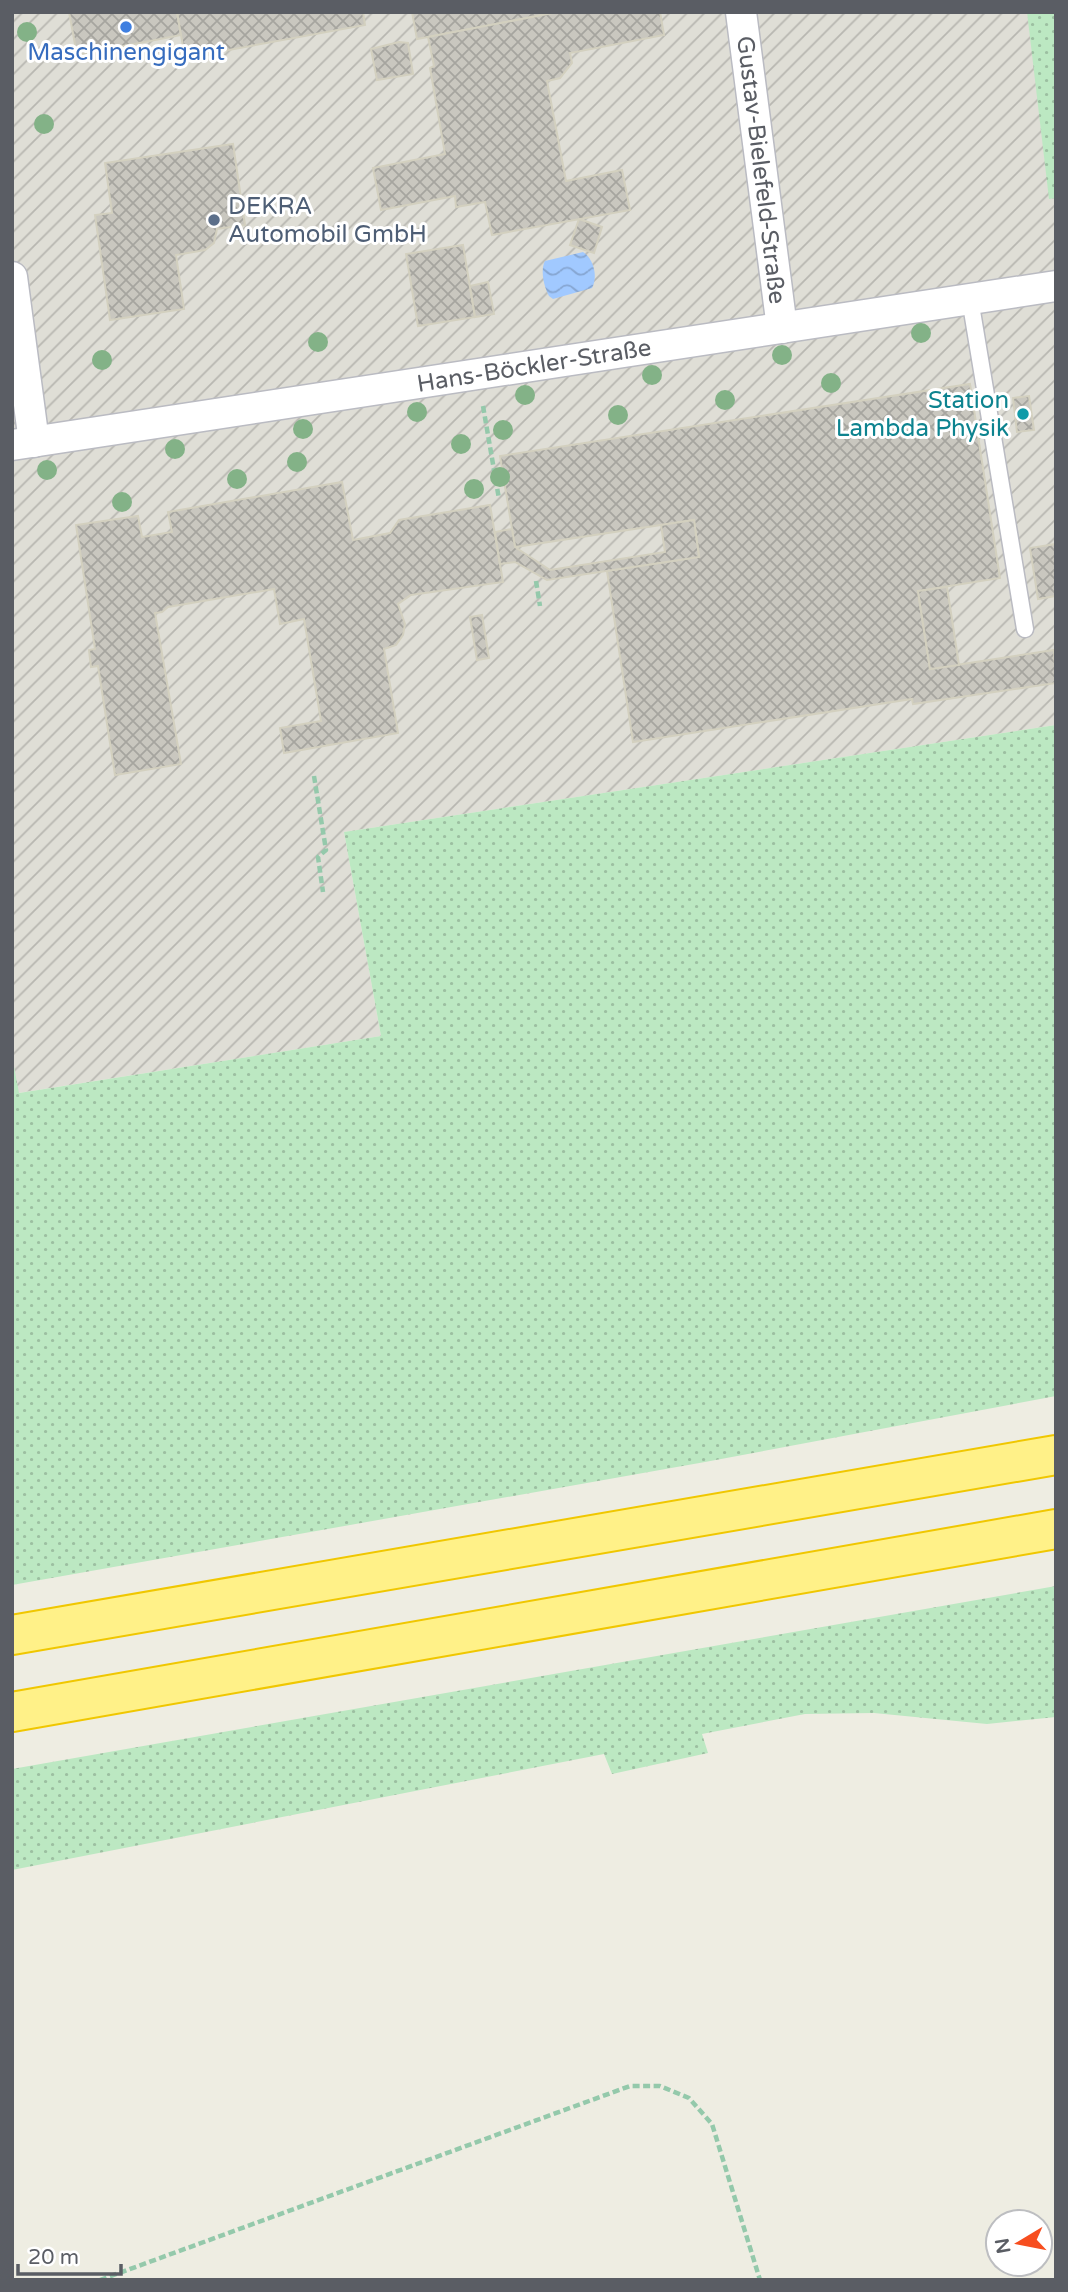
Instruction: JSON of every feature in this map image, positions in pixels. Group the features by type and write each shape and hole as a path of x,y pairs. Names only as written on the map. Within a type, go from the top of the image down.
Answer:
{"highway":[{"path":"12,1635 1056,1455"},
{"path":"12,1712 1056,1529"}],"street":[{"name":"Gustav-Bielefeld-Straße","path":"741,12 782,328"},
{"path":"12,277 23,443"},
{"name":"Hans-Böckler-Straße","path":"23,443 1056,286"}],"lane":[{"path":"970,299 1025,629"}],"path":[{"path":"478,374 499,499"},
{"path":"536,581 540,606"},
{"path":"314,776 326,850 318,857 323,892"},
{"path":"100,2280 630,2086 660,2086 689,2098 712,2124 760,2280"}],"shaded area":[{"path":"12,12 1056,12 1056,725 344,832 381,1036 18,1093 12,1056"}],"green space":[{"path":"1027,12 1056,12 1056,198 1049,199"},
{"path":"1056,725 1056,1396 705,1462 12,1585 12,1056 19,1093 381,1036 344,832"},
{"path":"1056,1586 1056,1717 987,1724 874,1713 805,1714 702,1734 708,1753 612,1774 604,1754 12,1870 12,1769"}],"water":[{"path":"583,252 594,268 592,288 553,299 544,283 545,261"}],"building":[{"name":"Maschinengigant","path":"69,12 177,12 181,35 77,55"},
{"path":"177,12 363,12 365,25 185,58"},
{"path":"412,12 558,12 417,39"},
{"path":"558,12 660,12 664,35 570,53 572,63 560,78 547,81 566,181 622,170 630,210 492,235 485,202 456,207 455,196 381,210 373,168 445,154 430,68 434,66 428,37"},
{"path":"399,42 408,43 413,74 377,80 371,49"},
{"path":"233,144 245,225 217,229 214,243 205,250 176,255 184,309 110,320 95,215 112,213 105,163"},
{"path":"579,219 602,227 594,253 570,245"},
{"path":"463,245 475,317 418,326 406,254"},
{"path":"488,282 494,314 475,317 470,286"},
{"path":"970,384 1000,578 918,591 930,669 1054,650 1056,683 913,704 912,699 633,742 607,571 699,557 694,520 515,547 500,456"},
{"name":"Station Lambda Physik","path":"1029,396 1034,430 1017,432 1013,398"},
{"path":"342,482 353,540 390,533 399,520 490,505 503,582 411,595 398,604 405,624 403,635 396,645 384,649 398,733 284,753 280,728 321,721 304,619 280,624 274,589 168,607 155,613 181,764 115,775 98,666 91,667 89,650 95,649 76,525 138,516 142,537 172,532 168,512"},
{"path":"694,520 699,557 547,580 515,562 500,564 495,532 512,529 515,547 550,570 665,552 661,525"},
{"path":"1056,544 1056,596 1038,599 1030,548"},
{"path":"947,587 959,665 930,669 918,591"},
{"path":"482,615 489,658 477,660 470,617"}],"place":[{"name":"Maschinengigant","path":"126,27"},
{"name":"DEKRA Automobil GmbH","path":"214,220"},
{"name":"Station Lambda Physik","path":"1023,414"}]}
